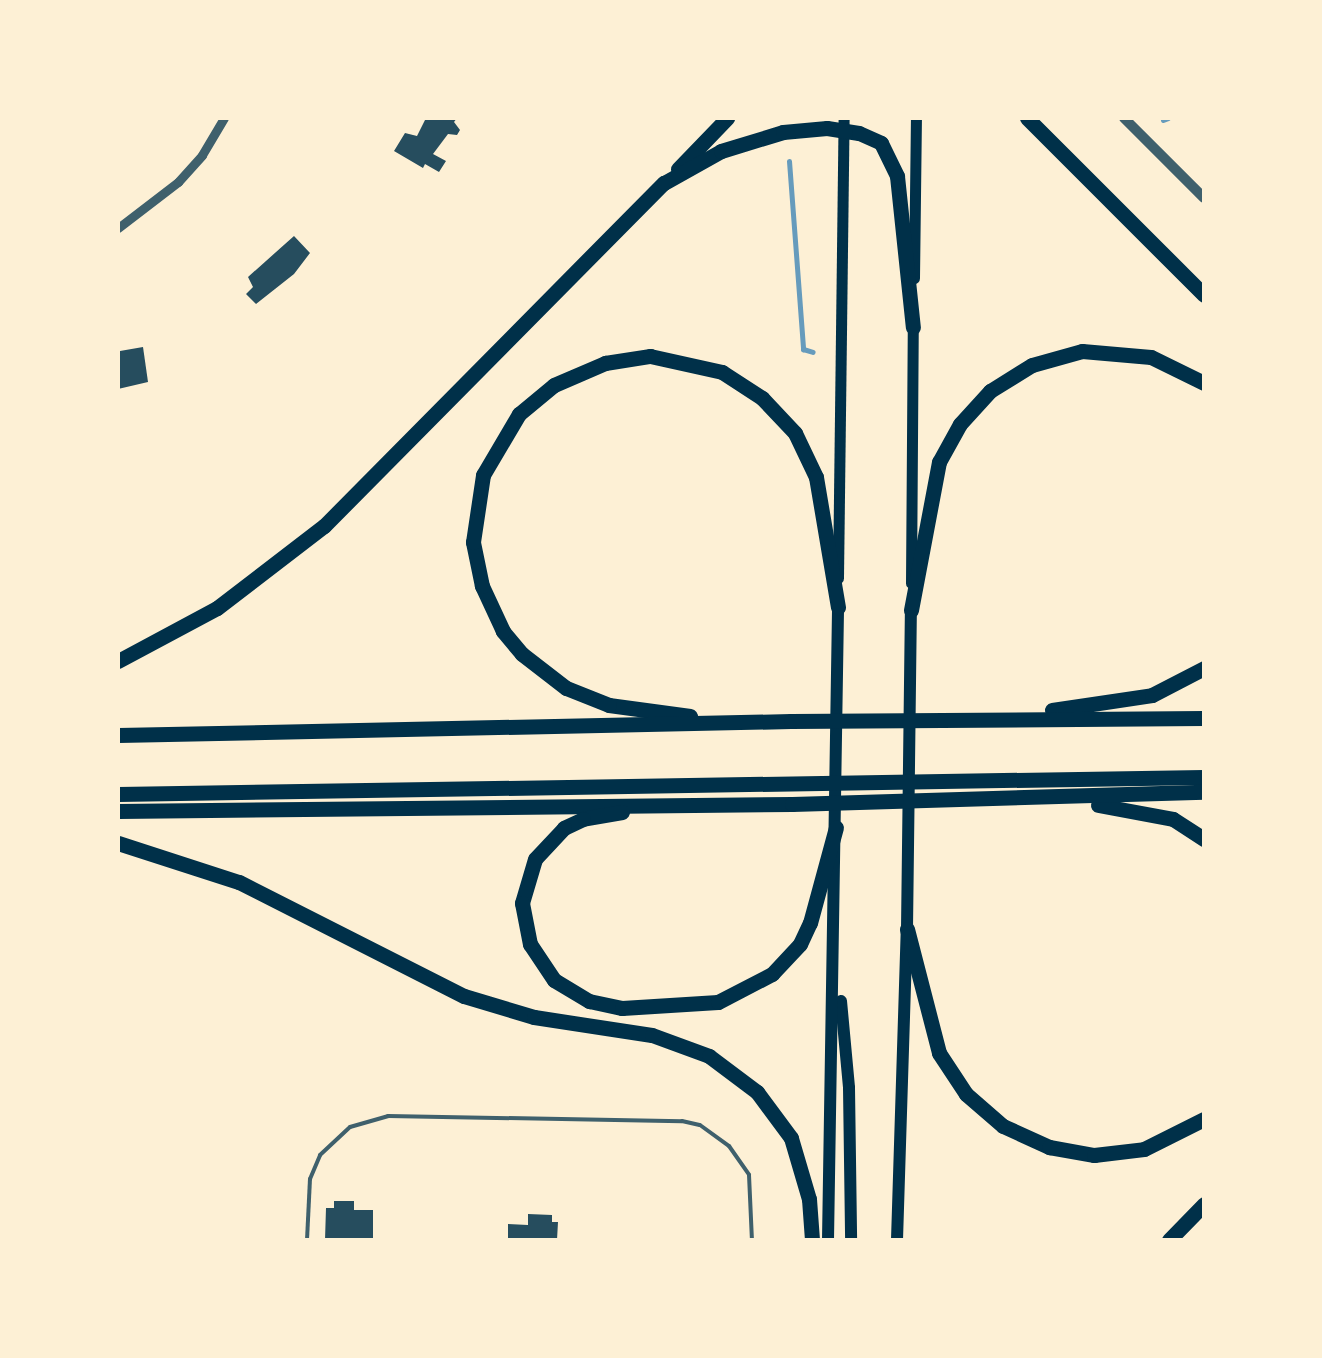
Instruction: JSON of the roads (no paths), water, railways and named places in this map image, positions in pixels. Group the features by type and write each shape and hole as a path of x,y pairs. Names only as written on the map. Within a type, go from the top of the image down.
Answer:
{"highway":[{"path":"118,661 217,608 324,526 727,118"},
{"path":"1026,118 1204,295"},
{"path":"664,183 745,141 783,132 843,123 872,138 890,157 897,176 914,328"},
{"path":"911,610 939,462 960,424 990,391 1032,364 1082,351 1151,356 1204,382"},
{"path":"739,722 609,705 588,698 544,674 503,631 479,576 474,518 491,456 519,414 554,385 579,372 628,358 687,361 742,384 779,414 806,452 822,506 838,608"},
{"path":"984,718 1135,700 1172,688 1204,668"},
{"path":"118,736 791,721 1204,718"},
{"path":"118,794 1204,777"},
{"path":"118,811 792,804 1204,792"},
{"path":"1055,799 1143,810 1173,819 1204,839"},
{"path":"692,803 583,818 564,828 536,859 526,880 524,921 541,964 570,992 622,1008 700,1006 756,986 786,960 810,924 836,827"},
{"path":"118,842 239,882 464,996 534,1017 652,1035 709,1056 757,1092 791,1138 808,1199 812,1240"},
{"path":"907,930 940,1052 966,1094 1003,1126 1048,1148 1094,1155 1144,1149 1204,1119"},
{"path":"1168,1240 1204,1204"}],"main road":[{"path":"896,1240 907,930 916,118"},
{"path":"828,1240 843,123"},
{"path":"835,929 849,1088 851,1240"}],"street":[{"path":"118,228 178,182 202,155 224,118"},
{"path":"1124,118 1204,198"}],"lane":[{"path":"307,1240 310,1179 320,1155 350,1128 388,1116 700,1125 729,1146 749,1175 754,1198 752,1240"}],"waterway":[{"path":"1163,120 1168,118"},
{"path":"789,161 803,349 813,352"}]}
